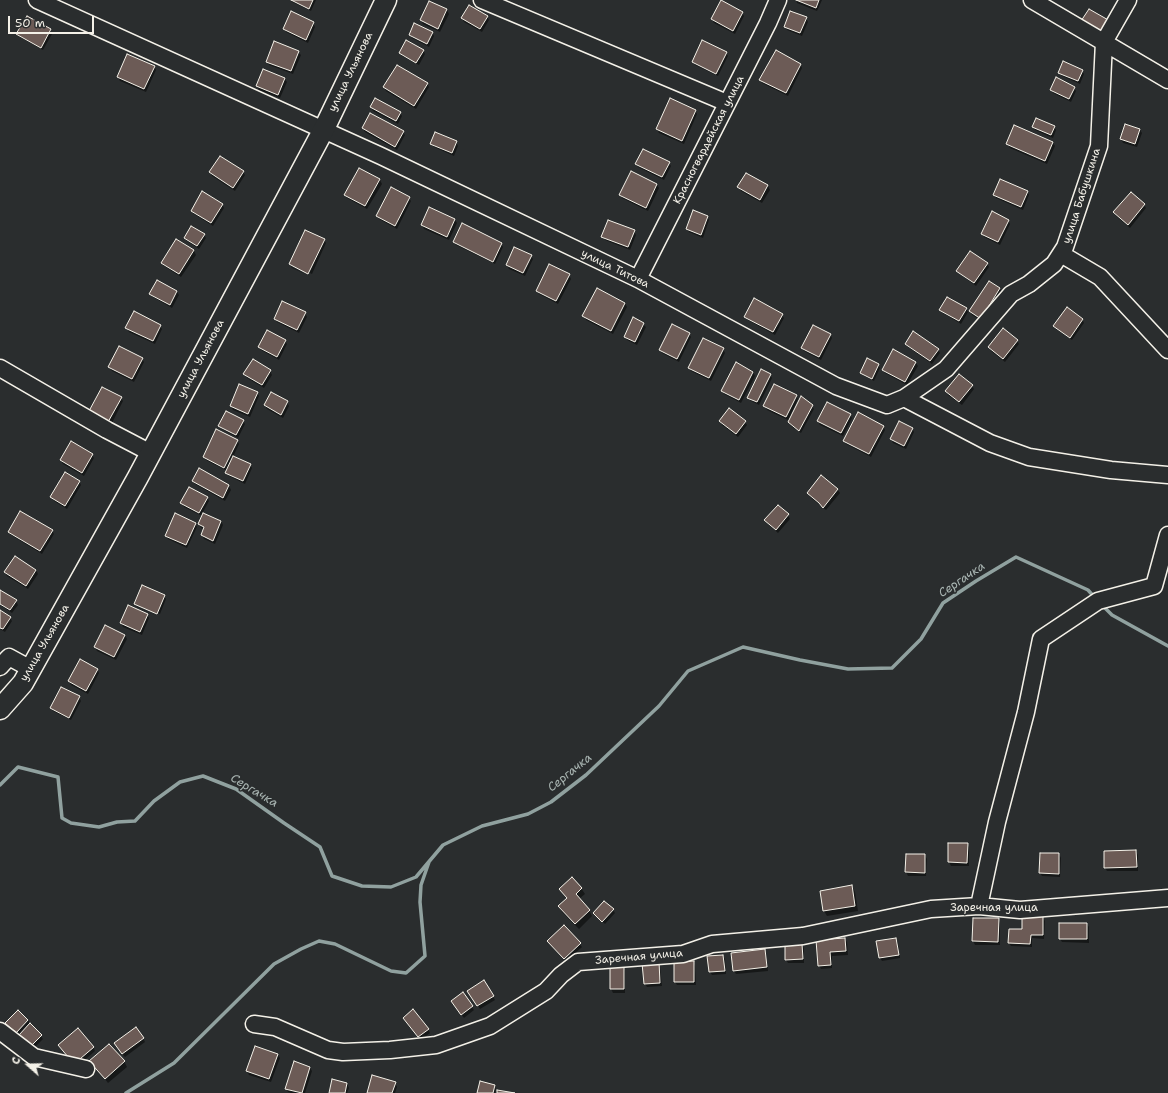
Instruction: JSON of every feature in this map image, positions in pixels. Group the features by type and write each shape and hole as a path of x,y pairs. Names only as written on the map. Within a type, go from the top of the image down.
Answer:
{"main road":[{"name":"улица Ульянова","path":"0,708 23,683 151,453 324,130 386,0"}],"street":[{"name":"улица Титова","path":"37,0 324,130 638,279 836,386 887,405 904,398"},
{"path":"482,0 728,103"},
{"name":"Красногвардейская улица","path":"638,279 768,24 778,0"},
{"path":"1032,0 1168,80"},
{"name":"улица Бабушкина","path":"904,398 946,369 1011,294 1029,284 1054,264 1065,248 1099,146 1104,42 1128,0"},
{"path":"1061,254 1100,277 1168,350"},
{"path":"0,368 107,430 151,453"},
{"path":"904,398 990,443 1029,457 1111,470 1168,475"},
{"path":"979,906 997,822 1026,712 1041,638 1098,601 1154,586 1168,536"},
{"path":"0,667 9,657 31,669"},
{"name":"Заречная улица","path":"254,1024 276,1027 328,1050 343,1052 390,1050 436,1045 490,1026 546,991 561,975 578,962 683,954 712,944 803,936 931,909 979,906 1020,910 1168,898"},
{"path":"0,1031 34,1057 86,1069"}],"building":[{"path":"291,0 313,0 309,9"},
{"path":"721,0 743,12 733,31 711,19"},
{"path":"796,0 819,0 816,8"},
{"path":"429,1 447,9 438,29 420,20"},
{"path":"469,5 488,16 480,29 461,18"},
{"path":"1089,9 1110,21 1102,34 1081,21"},
{"path":"291,11 314,22 306,40 283,29"},
{"path":"790,11 807,17 800,33 784,27"},
{"path":"27,16 51,29 41,48 16,34"},
{"path":"414,23 433,32 427,44 409,35"},
{"path":"406,40 424,50 416,63 399,53"},
{"path":"702,40 727,52 716,74 692,62"},
{"path":"274,41 299,51 291,71 266,62"},
{"path":"776,50 801,64 786,93 759,80"},
{"path":"127,54 155,66 144,89 117,77"},
{"path":"1063,61 1083,70 1078,81 1058,73"},
{"path":"397,65 428,83 414,106 383,87"},
{"path":"263,69 285,78 278,95 256,86"},
{"path":"1056,77 1075,87 1069,99 1050,90"},
{"path":"375,98 401,112 396,121 370,107"},
{"path":"670,98 696,110 682,141 656,129"},
{"path":"370,113 404,131 395,147 362,128"},
{"path":"1036,118 1055,126 1051,135 1032,127"},
{"path":"1125,124 1140,129 1135,144 1120,139"},
{"path":"1014,125 1053,142 1045,161 1006,144"},
{"path":"435,132 457,141 452,153 430,144"},
{"path":"643,149 670,162 662,177 635,164"},
{"path":"220,156 244,171 233,188 209,172"},
{"path":"359,168 380,179 365,206 344,195"},
{"path":"631,171 657,184 646,208 619,195"},
{"path":"746,173 768,185 760,200 737,187"},
{"path":"1000,179 1028,191 1021,207 993,195"},
{"path":"391,187 410,197 395,226 376,216"},
{"path":"202,191 223,204 211,223 191,211"},
{"path":"1131,192 1145,204 1128,225 1113,212"},
{"path":"429,207 455,219 447,237 421,225"},
{"path":"693,210 708,216 701,235 686,229"},
{"path":"992,211 1009,220 998,242 981,234"},
{"path":"608,220 635,230 628,247 601,237"},
{"path":"462,223 502,243 493,262 453,242"},
{"path":"191,226 205,234 197,246 184,238"},
{"path":"305,230 325,239 308,274 289,264"},
{"path":"176,239 194,250 179,274 161,263"},
{"path":"514,247 532,255 523,273 506,265"},
{"path":"970,251 988,263 974,283 956,271"},
{"path":"549,264 570,274 556,301 536,291"},
{"path":"157,280 177,291 170,305 149,294"},
{"path":"989,281 1000,288 981,319 969,311"},
{"path":"597,288 625,303 611,331 582,316"},
{"path":"947,297 967,308 959,321 939,310"},
{"path":"754,298 783,314 773,332 744,317"},
{"path":"282,301 306,312 297,330 274,319"},
{"path":"1067,307 1083,319 1070,338 1053,326"},
{"path":"134,311 161,325 153,341 125,328"},
{"path":"633,317 644,323 635,342 624,337"},
{"path":"672,324 690,333 677,359 659,350"},
{"path":"813,325 831,334 819,357 801,348"},
{"path":"1003,328 1018,340 1003,359 988,347"},
{"path":"267,330 286,340 277,357 258,347"},
{"path":"913,331 939,349 930,361 905,344"},
{"path":"703,338 724,348 709,378 688,368"},
{"path":"119,346 143,358 132,379 108,367"},
{"path":"893,349 916,362 905,382 882,370"},
{"path":"867,358 879,364 872,379 860,373"},
{"path":"253,359 271,370 262,385 243,374"},
{"path":"736,362 753,372 739,400 721,391"},
{"path":"761,369 771,374 757,402 747,398"},
{"path":"959,374 973,385 959,402 945,391"},
{"path":"239,384 258,392 248,414 230,406"},
{"path":"774,384 797,395 786,417 763,406"},
{"path":"102,387 122,397 108,422 89,411"},
{"path":"271,392 288,401 281,415 264,405"},
{"path":"801,396 813,405 799,431 788,422"},
{"path":"827,402 851,414 841,433 817,421"},
{"path":"729,408 746,421 736,434 719,421"},
{"path":"226,411 244,420 236,435 218,426"},
{"path":"858,412 884,426 869,454 843,441"},
{"path":"899,421 913,428 904,446 890,439"},
{"path":"216,429 238,440 224,468 203,457"},
{"path":"71,441 93,454 82,473 60,460"},
{"path":"233,456 251,464 243,481 225,473"},
{"path":"199,468 229,485 223,498 192,481"},
{"path":"65,472 80,481 65,506 50,497"},
{"path":"821,475 838,489 823,508 807,493"},
{"path":"189,487 208,497 199,513 180,503"},
{"path":"778,505 789,514 776,530 764,520"},
{"path":"20,511 53,530 40,551 8,532"},
{"path":"175,513 196,523 186,545 165,536"},
{"path":"203,513 221,521 213,541 201,535 204,527 198,524"},
{"path":"15,556 36,570 26,586 4,572"},
{"path":"142,585 165,595 157,614 134,604"},
{"path":"0,590 17,600 10,610 0,604"},
{"path":"128,605 148,614 140,632 120,623"},
{"path":"0,610 11,617 3,629 0,628"},
{"path":"105,625 125,635 114,657 94,647"},
{"path":"80,659 98,669 86,691 68,681"},
{"path":"61,687 80,696 69,718 50,708"},
{"path":"948,843 968,843 967,863 948,862"},
{"path":"1136,850 1137,867 1104,868 1104,851"},
{"path":"1040,853 1059,853 1059,874 1039,873"},
{"path":"906,854 925,854 925,873 905,872"},
{"path":"572,877 582,888 576,894 590,910 575,924 558,906 567,898 559,889"},
{"path":"852,885 855,906 823,911 820,891"},
{"path":"604,901 614,909 602,922 593,913"},
{"path":"1022,916 1043,916 1043,935 1031,935 1030,944 1008,943 1009,929 1022,929"},
{"path":"973,918 999,918 998,942 972,941"},
{"path":"1059,923 1087,923 1087,939 1059,939"},
{"path":"564,925 581,943 564,959 547,941"},
{"path":"845,938 846,951 830,952 831,965 818,966 816,940"},
{"path":"896,938 899,955 879,958 876,941"},
{"path":"785,944 802,944 803,959 785,960"},
{"path":"765,949 767,967 733,971 731,953"},
{"path":"723,955 725,971 709,972 707,956"},
{"path":"659,961 660,983 644,984 642,963"},
{"path":"694,961 694,982 674,982 674,962"},
{"path":"610,966 624,966 624,989 610,989"},
{"path":"484,980 494,996 477,1006 467,991"},
{"path":"463,992 473,1006 461,1015 451,1001"},
{"path":"413,1009 429,1029 418,1037 403,1018"},
{"path":"18,1010 28,1020 16,1033 5,1023"},
{"path":"30,1023 42,1035 31,1046 19,1035"},
{"path":"136,1027 144,1038 122,1054 114,1043"},
{"path":"78,1028 94,1047 74,1064 58,1045"},
{"path":"109,1044 125,1061 105,1079 89,1061"},
{"path":"255,1046 278,1054 269,1079 246,1071"},
{"path":"294,1061 310,1067 302,1093 285,1089"},
{"path":"372,1075 396,1082 392,1093 367,1093"},
{"path":"332,1079 347,1083 345,1093 329,1093"},
{"path":"480,1081 495,1085 493,1093 477,1093"},
{"path":"497,1090 515,1093 497,1093"}],"waterway":[{"name":"Сергачка","path":"0,785 18,767 58,777 62,818 71,823 99,827 117,822 135,821 154,801 180,782 203,776 236,789 320,847 332,876 362,886 391,887 416,877 443,845 482,826 528,814 551,802 586,775 659,706 688,671 743,647 848,669 892,668 921,639 943,603 1016,557 1088,590 1096,599"},
{"name":"Сергачка","path":"1101,604 1112,615 1168,646"},
{"path":"126,1093 174,1063 274,964 319,941 335,944 391,971 406,973 425,956 420,902 421,885 429,862"}]}
